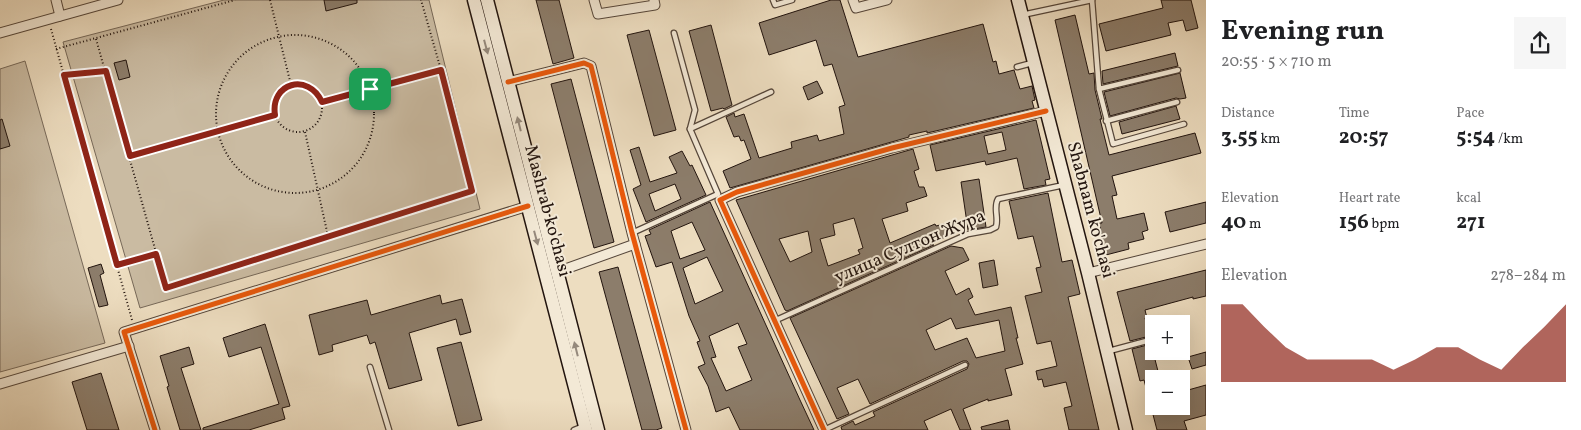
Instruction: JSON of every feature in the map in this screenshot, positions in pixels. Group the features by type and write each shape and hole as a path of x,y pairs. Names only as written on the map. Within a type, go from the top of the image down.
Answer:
{"main road":[{"name":"Mashrab ko'chasi","path":"474,0 528,206 580,384 598,430"},
{"name":"Mashrab ko'chasi","path":"488,0 557,272 580,384 582,429"},
{"name":"Shabnam ko'chasi","path":"1018,0 1126,430"}],"street":[{"path":"56,0 60,16"},
{"path":"0,33 118,0"},
{"path":"594,0 598,14 655,5 654,0"},
{"path":"853,0 856,8 887,0"},
{"path":"508,82 584,63 591,66 632,233 686,430"},
{"path":"824,430 719,197 892,148 1046,111"},
{"path":"155,430 124,332 528,206"},
{"path":"557,272 635,244"},
{"path":"1088,273 1206,244"},
{"path":"0,384 129,346"}],"lane":[{"path":"773,0 775,5 792,0"},
{"path":"1022,16 1092,0 1099,89 1113,144 1184,124"},
{"path":"632,233 719,197 690,129 695,110 674,33"},
{"path":"1017,67 1034,63"},
{"path":"1099,89 1178,70"},
{"path":"690,129 771,92"},
{"path":"1106,120 1178,102"},
{"name":"улица Султон Жура","path":"774,321 968,234 996,227 998,220 995,204 998,199 1065,185"},
{"path":"1107,351 1145,341"},
{"path":"824,430 964,365"},
{"path":"370,367 389,430"}],"path":[{"path":"56,49 235,0"},
{"path":"270,0 291,85"},
{"path":"96,39 166,288 472,191 421,0"},
{"path":"48,19 135,329"},
{"path":"296,34 330,43 345,53 357,65 370,89 374,121 372,132 363,154 339,180 318,189 294,193 282,192 260,184 241,171 233,162 226,152 218,131 218,95 227,73 252,48 279,36 296,34"},
{"path":"322,102 441,70"},
{"path":"64,75 106,71"},
{"path":"298,84 310,87 322,102 322,114 319,120 316,125 305,132 286,130 281,126 275,115 274,109 277,96 286,87 291,85 298,84"},
{"path":"130,156 275,115"},
{"path":"305,132 328,236"},
{"path":"117,265 156,254"}],"shaded area":[{"path":"224,0 429,0 480,209 140,308 63,42"},
{"path":"25,61 105,343 0,372 0,69"}],"building":[{"path":"324,0 357,0 357,3 326,11"},
{"path":"536,0 559,0 574,58 553,64"},
{"path":"831,0 840,0 858,57 983,24 993,62 996,61 999,74 1014,70 1020,89 1032,86 1035,100 1032,101 1034,108 927,133 927,131 909,135 909,137 730,188 723,171 751,159 744,140 741,141 739,136 734,137 726,117 734,113 735,117 744,114 759,158 792,148 791,142 817,135 819,141 844,134 839,107 845,105 832,64 824,66 816,40 769,55 759,23"},
{"path":"1161,0 1191,0 1198,28 1186,31 1183,20 1168,23 1171,35 1106,51 1099,24 1163,8"},
{"path":"1075,15 1089,74 1094,73 1095,90 1102,119 1100,119 1109,155 1195,133 1201,153 1112,176 1117,195 1112,196 1117,219 1144,213 1148,230 1142,232 1144,239 1128,243 1129,249 1102,256 1099,240 1103,239 1099,223 1102,223 1055,20"},
{"path":"711,25 732,105 724,109 711,111 689,31"},
{"path":"649,30 676,130 654,136 627,35"},
{"path":"1175,53 1178,66 1103,84 1102,71"},
{"path":"126,60 130,77 119,80 114,63"},
{"path":"1180,73 1186,98 1176,98 1110,116 1104,92"},
{"path":"571,79 614,242 594,248 551,84"},
{"path":"817,81 823,93 808,100 803,87"},
{"path":"1176,106 1180,119 1122,134 1119,122"},
{"path":"2,119 10,146 0,149 0,120"},
{"path":"1036,120 1050,179 1045,180 1046,185 1024,189 1017,158 986,165 985,161 936,171 930,145","holes":["1002,132 1006,150 988,154 984,136"]},
{"path":"639,147 650,182 677,173 669,157 682,151 690,166 692,165 706,195 646,222 633,189 641,185 630,150","holes":["675,184 681,199 655,211 649,194"]},
{"path":"913,149 919,169 914,171 919,187 924,187 927,196 906,203 908,211 882,219 890,243 935,224 936,226 952,222 957,232 929,244 934,245 787,311 736,200","holes":["854,218 863,248 858,250 860,254 828,266 820,239 835,235 833,224","808,231 812,252 790,262 779,239"]},
{"path":"979,179 986,227 968,230 961,182"},
{"path":"1048,193 1062,262 1072,260 1080,294 1068,297 1099,430 1069,430 1064,408 1072,406 1066,382 1044,387 1042,379 1038,380 1036,371 1057,366 1051,341 1037,344 1025,296 1042,292 1036,268 1041,267 1033,236 1018,239 1009,201"},
{"path":"710,202 814,430 740,430 729,407 716,412 708,386 698,367 705,364 697,342 700,341 689,316 672,262 656,267 645,236 651,234 649,230","holes":["692,222 705,250 680,259 671,231","707,257 723,291 695,304 683,268","738,323 747,344 738,347 752,380 726,391 711,358 716,357 709,336"]},
{"path":"1206,202 1206,223 1170,232 1165,212"},
{"path":"951,246 963,248 969,260 945,271 956,295 969,288 973,297 968,300 975,315 1011,307 1023,364 1005,369 1012,395 988,401 988,399 963,409 971,430 960,430 951,409 924,421 928,430 842,430 841,427 853,421 855,425 875,416 873,412 967,369 969,364 967,361 963,361 870,404 858,379 837,388 849,414 837,419 790,318","holes":["951,318 956,329 999,320 1005,351 976,358 967,338 935,350 926,330"]},
{"path":"994,260 998,285 983,288 979,263"},
{"path":"101,264 104,273 100,275 108,305 99,307 88,268"},
{"path":"618,267 662,428 656,430 642,430 599,272"},
{"path":"1206,270 1206,296 1193,299 1193,297 1145,310 1145,337 1130,341 1117,292"},
{"path":"440,295 442,304 462,299 471,332 460,335 456,319 409,333 422,380 389,389 375,342 370,344 367,335 332,345 333,351 319,355 309,315 367,300 371,315"},
{"path":"265,324 290,406 282,408 285,419 249,430 203,430 203,428 279,404 261,347 229,357 223,338"},
{"path":"461,342 482,420 458,426 437,348"},
{"path":"1145,346 1145,360 1155,360 1158,370 1145,370 1145,384 1144,380 1140,381 1132,349"},
{"path":"189,347 194,364 181,368 201,430 180,430 160,356"},
{"path":"1206,352 1206,365 1192,369 1189,360 1190,356"},
{"path":"101,373 119,430 87,430 72,382"},
{"path":"1206,385 1206,415 1184,421 1187,430 1157,430 1153,415 1190,415 1190,389"},
{"path":"1008,420 1010,430 982,430 981,427"}],"cycle path":[{"path":"508,82 584,63 591,66 632,233 686,430"},
{"path":"824,430 720,200 737,192 892,148 1046,111"},
{"path":"155,430 124,332 528,206"}],"route":[{"path":"441,70 472,191 166,288 156,254 117,265 64,75 106,71 130,156 275,115 274,102 277,96 286,87 291,85 298,84 310,87 322,102 370,89 441,70"}]}
